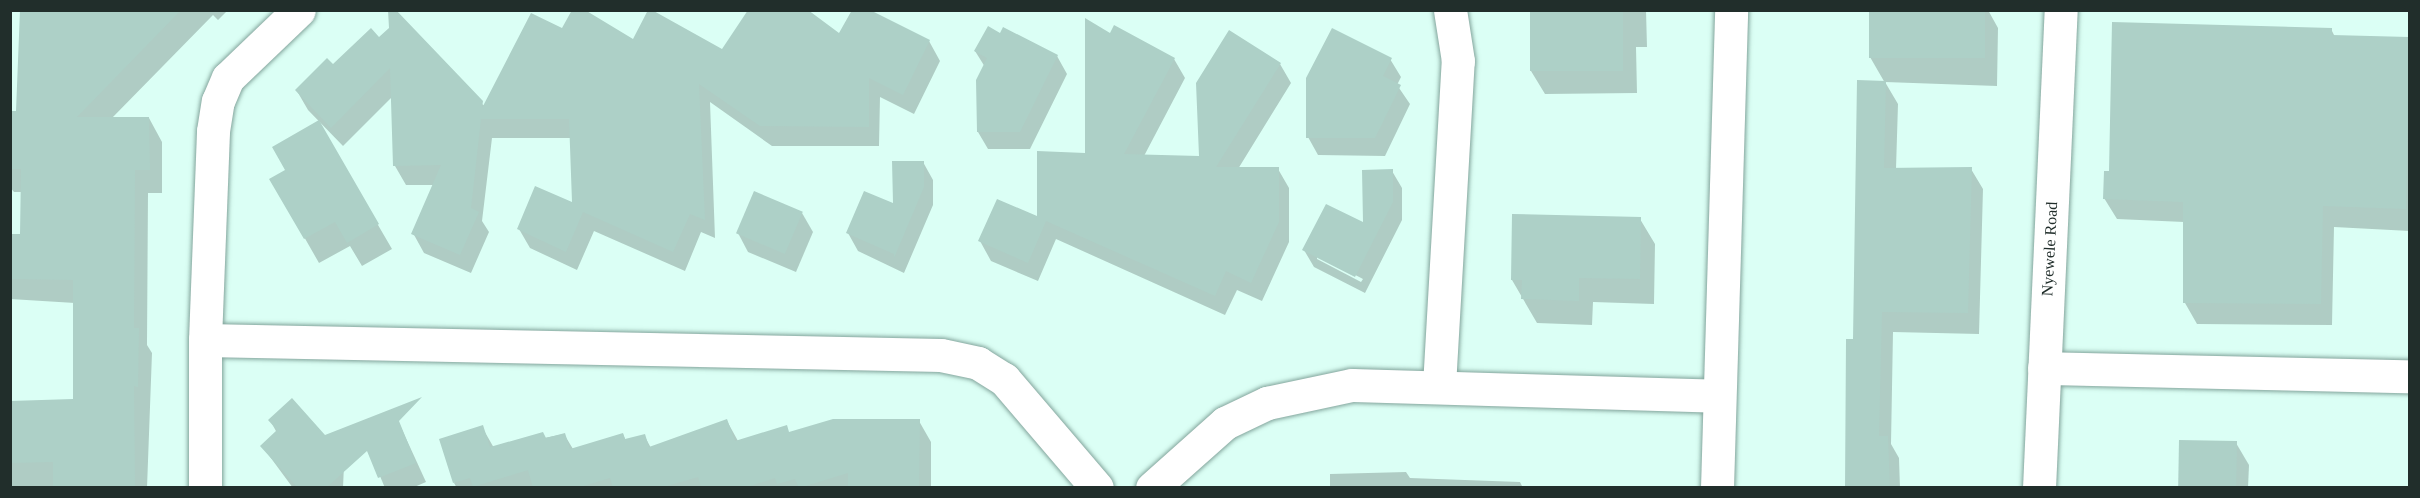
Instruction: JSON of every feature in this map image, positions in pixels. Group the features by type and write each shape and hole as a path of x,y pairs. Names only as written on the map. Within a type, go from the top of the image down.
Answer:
{"street":[{"path":"205,488 205,340 213,131 218,101 228,78 299,10"},
{"path":"1439,386 1458,61 1450,10"},
{"path":"1717,488 1731,10"},
{"name":"Nyewele Road","path":"2039,488 2061,10"},
{"path":"205,340 941,355 978,363 1004,379 1097,488"},
{"path":"2044,368 2409,376"},
{"path":"1152,488 1225,423 1267,403 1352,385 1718,396"}],"building":[{"path":"20,10 181,10 77,117 149,117 150,170 135,170 134,328 139,328 138,387 134,386 135,488 53,488 53,462 10,463 10,401 73,399 73,280 10,279 10,234 20,234 21,169 10,169 10,111 16,111"},
{"path":"388,10 396,10 483,101 482,108 531,13 562,28 572,10 585,10 633,39 648,10 652,10 722,49 748,10 808,10 839,33 852,10 870,10 930,40 903,95 869,78 869,127 760,126 699,84 705,220 690,214 673,252 583,212 566,252 517,229 535,186 572,202 569,119 481,119 471,208 479,212 460,255 411,234 441,165 393,166 390,68 331,128 295,90 327,58 333,64 371,28 379,37 389,28"},
{"path":"1530,10 1623,10 1623,71 1530,71"},
{"path":"1869,10 1985,10 1985,58 1869,58"},
{"path":"1085,18 1110,33 1114,25 1175,58 1124,154 1199,156 1196,83 1229,30 1281,63 1216,167 1279,167 1279,222 1251,283 1226,271 1215,296 1046,221 1028,263 978,241 997,199 1037,216 1037,151 1085,153"},
{"path":"2112,22 2332,28 2332,35 2409,37 2406,209 2323,206 2321,304 2183,303 2183,202 2103,199 2104,171 2109,171"},
{"path":"988,26 1000,33 1003,27 1058,55 1020,132 977,132 976,80 987,58 974,51"},
{"path":"1332,28 1392,58 1383,76 1401,85 1375,138 1306,138 1306,78"},
{"path":"1857,80 1886,81 1884,168 1972,167 1968,313 1882,312 1879,436 1888,436 1890,488 1845,488 1846,339 1853,339"},
{"path":"319,120 379,224 347,243 335,222 304,239 269,179 285,170 272,147"},
{"path":"892,161 924,161 924,187 894,258 894,254 846,233 864,191 893,203"},
{"path":"1393,169 1393,202 1355,277 1302,250 1326,204 1363,222 1362,170"},
{"path":"754,191 803,212 785,254 736,233"},
{"path":"1512,214 1641,217 1640,279 1579,278 1579,301 1521,299 1522,280 1511,280"},
{"path":"422,397 399,421 416,463 378,478 367,451 326,488 298,488 260,446 277,430 268,420 292,398 325,435"},
{"path":"727,419 735,441 787,425 789,432 833,419 920,419 919,488 848,488 848,473 799,488 795,479 777,484 775,478 747,487 701,487 698,477 660,488 613,488 610,478 577,488 533,488 528,470 473,487 470,478 453,483 439,439 483,425 490,447 543,432 546,438 565,433 570,449 623,433 625,439 645,434 649,447"},
{"path":"2179,440 2237,441 2236,488 2178,488"}]}
